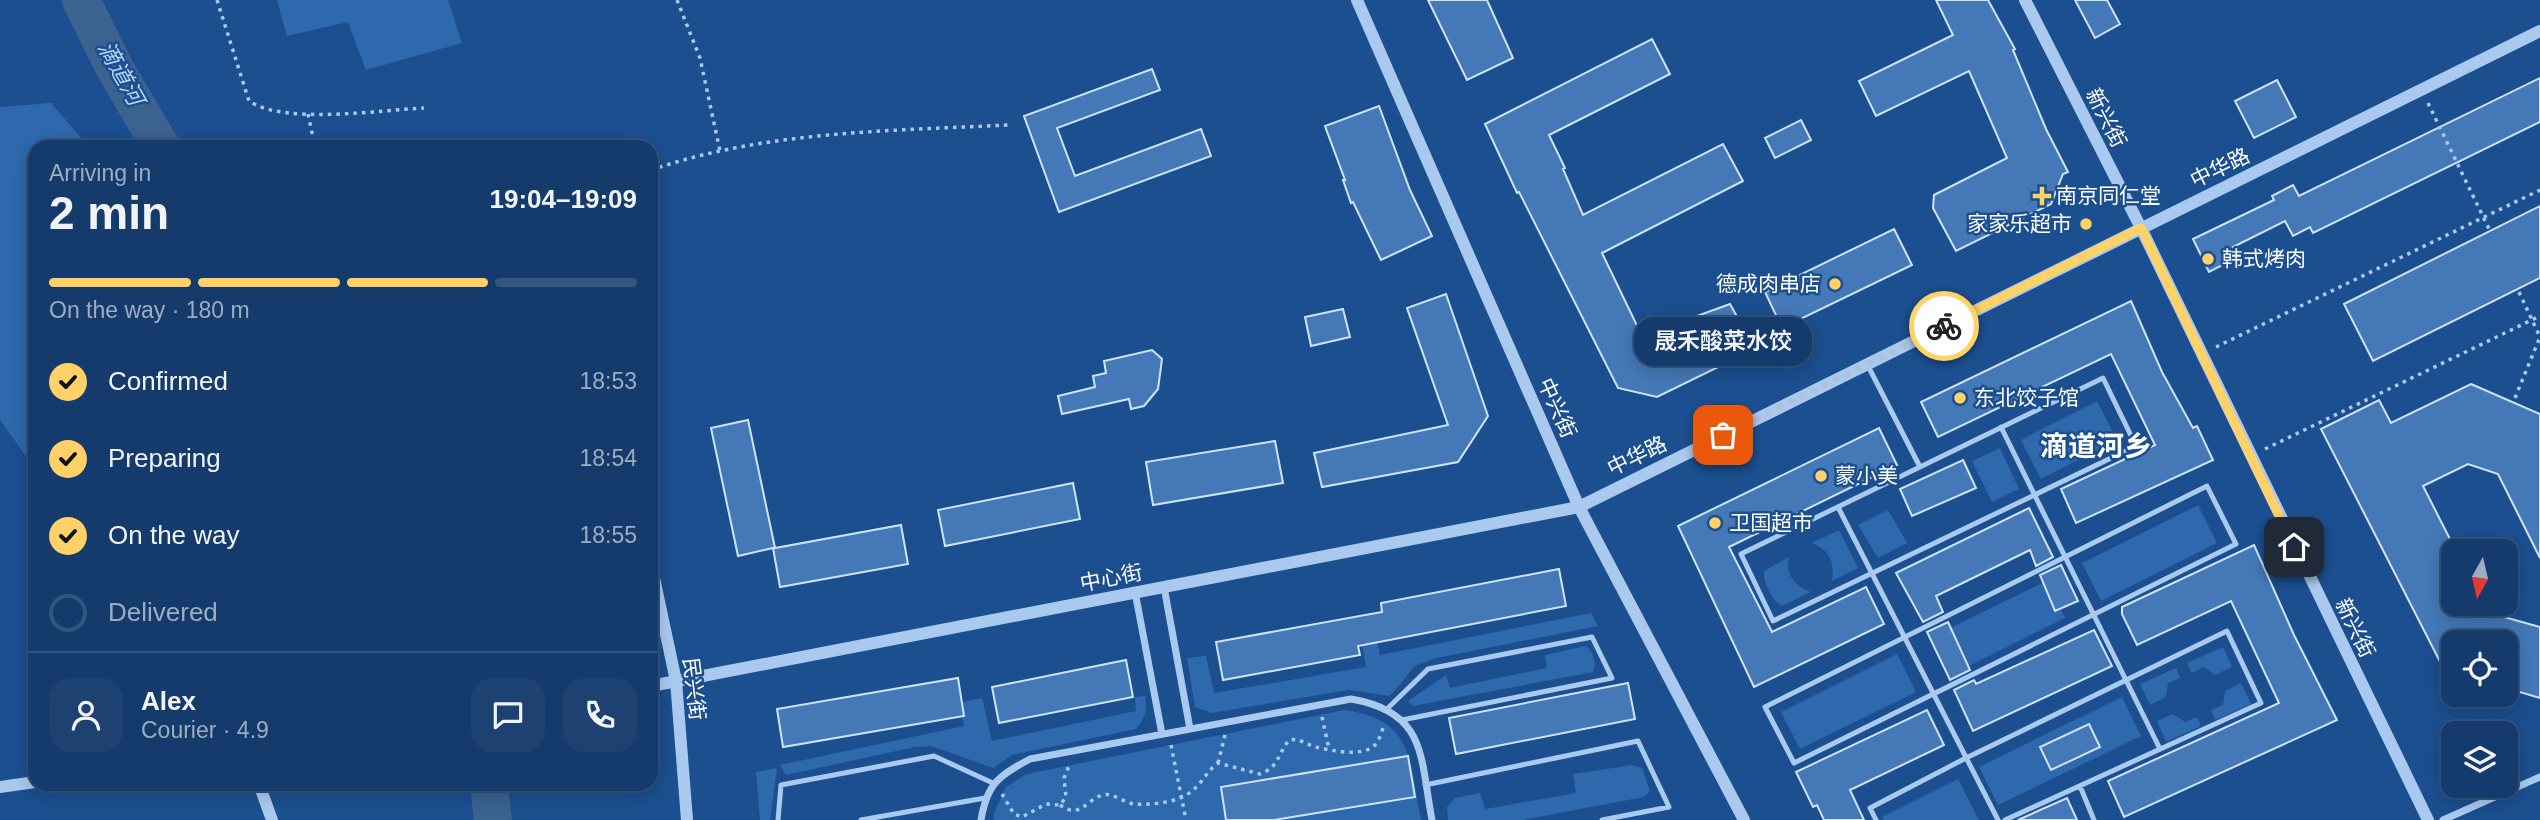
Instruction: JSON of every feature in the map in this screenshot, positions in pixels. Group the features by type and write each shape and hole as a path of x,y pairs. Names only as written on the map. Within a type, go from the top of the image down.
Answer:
{"street":[{"name":"中兴街","path":"1357,0 1579,507 1744,820"},
{"name":"新兴街","path":"2025,0 2141,228 2428,820"},
{"name":"中华路","path":"1579,507 2540,31"},
{"name":"中心街","path":"658,685 1579,507"},
{"path":"1164,587 1190,729"},
{"path":"1135,593 1165,734"},
{"name":"民兴街","path":"658,597 676,681 687,820"},
{"path":"981,820 985,798 1002,774 1030,759 1351,699 1387,709 1402,720 1416,737 1432,820"},
{"path":"2443,820 2540,777"},
{"path":"0,787 28,783"},
{"path":"262,791 272,820"}],"lane":[{"path":"1867,364 1920,467"},
{"path":"2103,378 2136,446 1773,621 1741,554 1920,467 2103,378"},
{"path":"2001,427 2160,749"},
{"path":"2207,486 2236,544 1794,763 1765,707 2065,557 2207,486"},
{"path":"1838,507 1998,820"},
{"path":"1876,820 1870,808 1966,758 2227,631 2261,702 2005,820"},
{"path":"1387,709 1428,669 1592,637 1612,678 1402,720"},
{"path":"1425,785 1638,741 1669,807 1602,820"},
{"path":"778,820 781,785 934,756 995,784"},
{"path":"2080,786 2095,820"},
{"path":"861,820 985,798"}],"path":[{"path":"217,0 249,101 260,108 308,114 425,108"},
{"path":"677,0 700,58 720,150"},
{"path":"2421,90 2491,233"},
{"path":"308,114 314,140"},
{"path":"658,168 720,150 811,137 1008,125"},
{"path":"2202,354 2540,190"},
{"path":"2515,398 2540,337 2519,292"},
{"path":"2250,456 2540,316"},
{"path":"1319,705 1329,749"},
{"path":"1218,763 1260,774 1276,764 1289,740 1296,739 1329,749 1367,750 1376,745 1387,709"},
{"path":"995,784 1014,814 1022,817 1045,804 1060,805 1073,811 1082,809 1101,795 1136,804 1181,798 1191,792 1218,763 1224,745 1226,722"},
{"path":"1165,734 1186,820"},
{"path":"1060,805 1066,797 1064,778 1076,750"}],"shaded area":[{"path":"277,0 448,0 462,43 366,70 348,22 287,36"},
{"path":"51,103 83,140 28,140 28,459 0,420 0,107"},
{"path":"2097,401 2117,440 2041,479 2021,440"},
{"path":"2000,448 2019,489 1992,502 1972,461"},
{"path":"2198,505 2217,543 2101,601 2082,563"},
{"path":"1888,510 1907,543 1878,558 1858,525"},
{"path":"1839,530 1858,568 1832,581 1833,568 1830,558 1823,549 1812,543"},
{"path":"1789,557 1792,579 1811,592 1782,606 1769,591 1764,571"},
{"path":"2046,581 2065,618 1949,676 1930,638"},
{"path":"1591,613 1598,626 1432,659 1415,666 1388,696 1349,690 1212,713 1195,707 1187,658 1206,656 1214,693 1366,667 1359,628 1374,625 1380,655"},
{"path":"1586,646 1594,658 1593,672 1413,706 1408,701 1446,675 1450,688 1547,668 1545,655"},
{"path":"2223,647 2232,667 2215,675 2204,667 2192,673 2187,663"},
{"path":"1897,654 1916,692 1800,749 1781,712"},
{"path":"2176,668 2180,678 2168,683 2166,697 2150,705 2140,684"},
{"path":"2241,683 2251,704 2215,720 2211,710 2223,705 2225,691"},
{"path":"1145,696 1145,714 1136,729 1012,755 993,768 931,746 915,747 786,775 780,765 964,726 959,703 982,698 992,741 1136,711 1135,697"},
{"path":"2122,697 2141,736 1998,805 1979,767"},
{"path":"1344,710 1367,715 1384,723 1396,733 1410,762 1421,820 994,820 994,813 1006,787 1027,774"},
{"path":"2173,714 2185,722 2197,717 2201,726 2166,742 2157,721"},
{"path":"1632,765 1642,768 1650,791 1644,797 1523,820 1448,820 1447,807 1455,798 1480,793 1485,809 1576,793 1573,774"},
{"path":"777,768 770,820 760,820 756,772"},
{"path":"1958,779 1979,820 1884,820 1882,817"}],"building":[{"path":"1428,0 1487,0 1513,58 1467,80"},
{"path":"1936,0 1988,0 2015,49 2013,50 2046,129 2068,172 2063,174 2051,204 1956,251 1933,208 1934,195 2007,158 1969,71 1876,116 1859,81 1953,35"},
{"path":"2075,0 2107,0 2120,24 2095,38"},
{"path":"1652,39 1670,74 1549,135 1583,215 1723,144 1743,181 1602,253 1642,336 1730,304 1755,349 1657,397 1618,388 1519,192 1517,193 1485,124"},
{"path":"1152,69 1160,90 1057,128 1075,176 1201,129 1211,156 1059,212 1024,116"},
{"path":"2540,78 2540,122 2313,233 2310,227 2293,236 2285,221 2233,247 2238,257 2209,272 2193,239 2274,200 2272,196 2293,185 2299,196"},
{"path":"2277,80 2296,117 2254,138 2235,101"},
{"path":"1379,106 1410,190 1432,236 1381,260 1353,202 1351,203 1325,126"},
{"path":"1801,120 1811,140 1775,158 1765,138"},
{"path":"2540,206 2540,278 2373,361 2344,304"},
{"path":"1894,229 1912,265 1782,328 1765,292"},
{"path":"1446,294 1488,416 1458,462 1322,487 1314,453 1448,425 1407,308"},
{"path":"2131,301 2162,372 2193,428 2197,426 2213,460 2076,523 2061,489 2155,445 2111,354 1938,437 1921,402"},
{"path":"1343,309 1350,337 1311,346 1305,317"},
{"path":"1152,350 1162,359 1158,389 1144,406 1131,409 1129,399 1062,414 1058,396 1095,387 1093,376 1106,373 1104,361"},
{"path":"2471,384 2540,414 2540,558 2498,474 2468,464 2423,486 2450,539 2441,539 2441,616 2500,616 2540,627 2540,698 2518,692 2518,630 2441,630 2441,664 2321,429 2379,400 2391,423"},
{"path":"748,420 775,548 901,525 908,564 780,587 773,548 738,556 711,428"},
{"path":"1879,428 1897,465 1729,547 1772,632 1866,587 1884,624 1754,687 1678,526"},
{"path":"1275,441 1283,483 1153,505 1146,462"},
{"path":"1963,460 1976,488 1912,516 1900,489"},
{"path":"1073,483 1080,519 945,546 938,510"},
{"path":"2029,508 2053,557 2036,566 2030,550 1936,596 1943,612 1923,622 1896,573"},
{"path":"2254,545 2294,635 2337,720 2124,817 2108,781 2279,703 2231,601 2137,645 2122,614 2122,607"},
{"path":"2061,565 2078,601 2055,611 2040,575"},
{"path":"1559,569 1566,606 1358,646 1360,655 1223,680 1216,642 1382,612 1381,603"},
{"path":"1948,622 1970,670 1950,680 1927,632"},
{"path":"2094,630 2112,666 1973,731 1954,690 1974,680 1976,684"},
{"path":"1126,660 1133,697 999,723 992,687"},
{"path":"958,678 964,716 783,747 777,709"},
{"path":"1628,683 1635,719 1456,754 1449,718"},
{"path":"1927,710 1944,745 1850,790 1864,820 1824,820 1817,805 1813,807 1796,772"},
{"path":"2089,724 2100,747 2051,770 2040,747"},
{"path":"1408,756 1415,797 1274,820 1226,820 1221,787"},
{"path":"2067,798 2077,820 2018,820"}],"waterway":[{"name":"滴道河","path":"81,0 114,67 157,140"},
{"name":"滴道河","path":"490,791 493,820"}],"way so far":[{"path":"1723,435 1944,326"}],"place":[{"name":"南京同仁堂","path":"2042,196"},
{"name":"家家乐超市","path":"2086,224"},
{"name":"韩式烤肉","path":"2208,259"},
{"name":"德成肉串店","path":"1835,284"},
{"name":"东北饺子馆","path":"1960,398"},
{"name":"晟禾酸菜水饺","path":"1723,435"},
{"name":"蒙小美","path":"1821,476"},
{"name":"卫国超市","path":"1715,523"}],"district":[{"name":"滴道河乡","path":"2096,446"}],"route":[{"path":"1944,326 2141,228 2294,547"}]}
